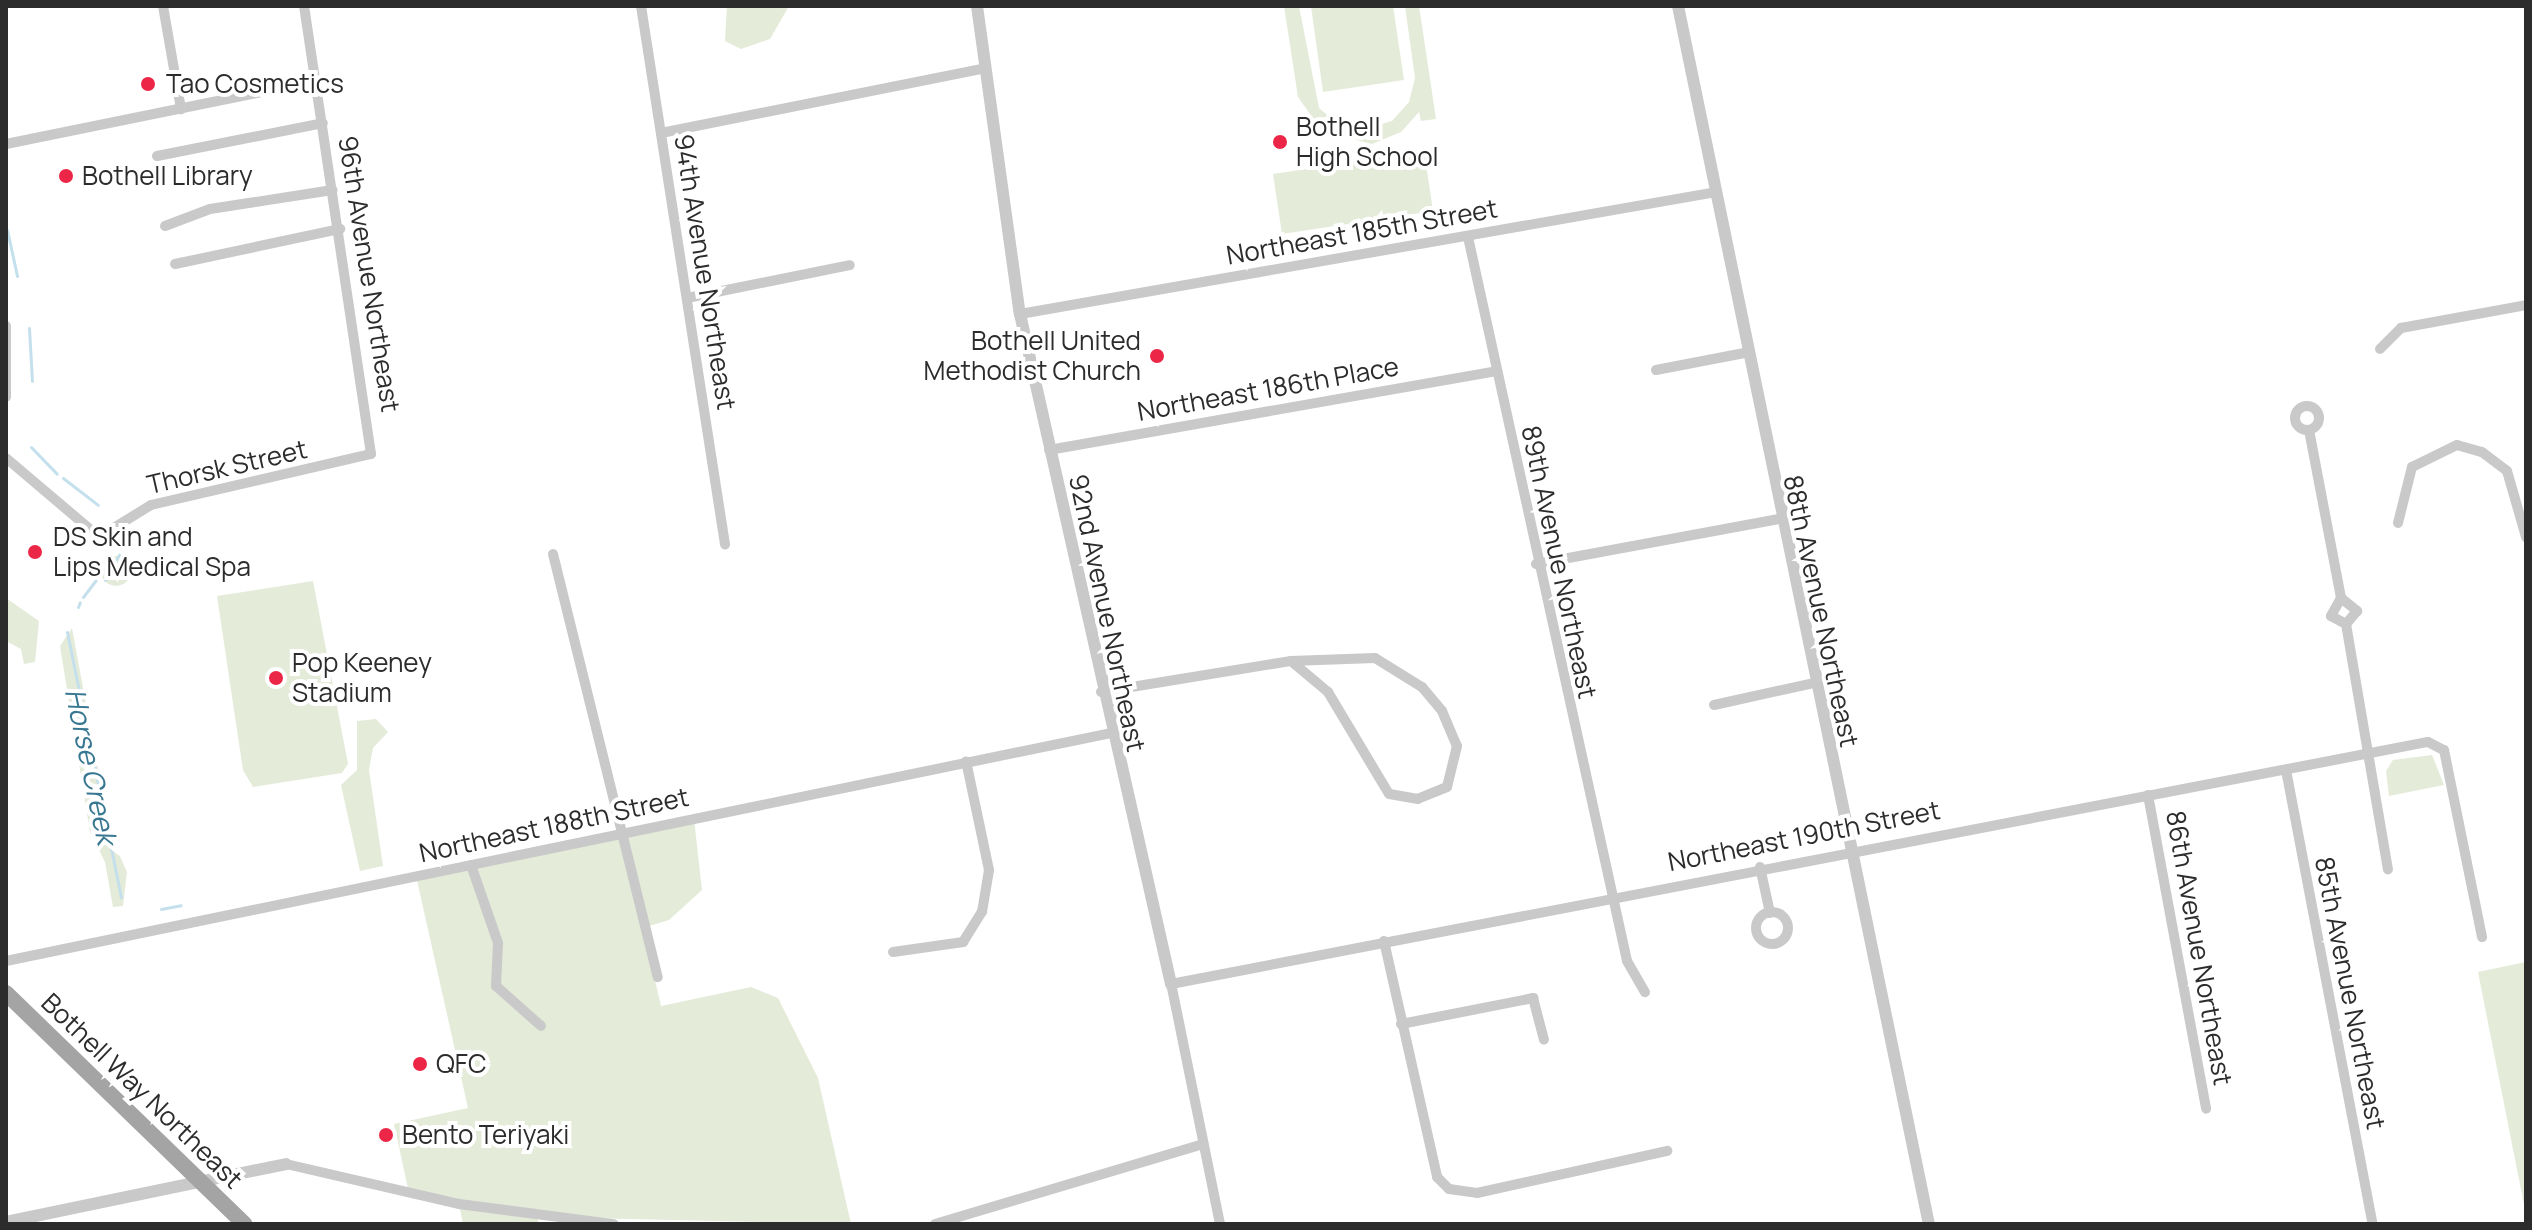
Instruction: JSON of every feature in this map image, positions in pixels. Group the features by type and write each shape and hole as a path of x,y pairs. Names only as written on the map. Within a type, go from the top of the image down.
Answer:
{"main road":[{"name":"Bothell Way Northeast","path":"6,993 204,1181 244,1224"}],"street":[{"path":"163,6 181,109"},
{"name":"96th Avenue Northeast","path":"304,6 340,229 371,454"},
{"name":"94th Avenue Northeast","path":"641,6 725,544"},
{"name":"92nd Avenue Northeast","path":"977,6 1020,314 1101,692 1171,984 1220,1224"},
{"name":"88th Avenue Northeast","path":"1678,6 1711,193 1929,1224"},
{"path":"661,133 986,68"},
{"path":"6,144 316,81"},
{"path":"157,156 323,123"},
{"path":"165,226 210,209 333,190"},
{"name":"Northeast 185th Street","path":"1020,314 1711,193"},
{"path":"175,264 340,229"},
{"name":"89th Avenue Northeast","path":"1468,237 1536,564 1627,961 1645,992"},
{"path":"687,298 850,265"},
{"path":"2380,349 2401,328 2526,305"},
{"path":"6,326 6,397"},
{"path":"1656,370 1744,353"},
{"name":"Northeast 186th Place","path":"1049,450 1495,371"},
{"path":"2309,430 2341,598 2331,616 2346,624"},
{"path":"2398,523 2412,467 2457,445 2482,452 2507,471 2526,537"},
{"name":"Thorsk Street","path":"6,458 99,537 151,505 371,454"},
{"path":"1536,564 1779,519"},
{"path":"553,554 625,833 658,977"},
{"path":"2341,598 2356,607 2346,624 2371,753 2388,869"},
{"path":"1101,692 1291,661 1375,658 1422,687 1457,746 1447,787 1418,799 1389,794 1328,692 1291,661"},
{"path":"1714,705 1814,683"},
{"name":"Northeast 188th Street","path":"6,961 1111,733"},
{"name":"Northeast 190th Street","path":"1171,984 1848,849 2428,742 2444,750 2482,937"},
{"path":"893,952 963,942 982,912 989,870 966,761"},
{"name":"85th Avenue Northeast","path":"2286,770 2373,1224"},
{"name":"86th Avenue Northeast","path":"2148,795 2206,1109"},
{"path":"471,865 498,943 496,986 541,1026"},
{"path":"1760,867 1770,913"},
{"path":"1384,941 1437,1177 1449,1189 1477,1193 1667,1151"},
{"path":"1401,1024 1533,998 1544,1040"},
{"path":"935,1224 1203,1144"},
{"path":"6,1222 286,1164 459,1204 611,1224"}],"green space":[{"path":"727,6 789,6 770,39 741,49 725,41"},
{"path":"1284,6 1299,6 1319,108 1338,124 1361,130 1392,121 1409,102 1415,78 1405,6 1419,6 1436,119 1421,121 1419,112 1401,132 1372,144 1322,131 1298,97"},
{"path":"1311,6 1393,6 1404,80 1323,92"},
{"path":"1424,151 1433,211 1282,234 1273,174"},
{"path":"116,556 127,560 131,571 127,582 116,586 105,582 101,571 105,560"},
{"path":"313,581 348,764 342,773 253,787 243,770 217,596"},
{"path":"6,598 39,621 35,662 24,664 21,649 6,641"},
{"path":"72,628 110,834 127,872 123,906 113,907 105,862 90,832 60,646"},
{"path":"376,719 388,732 373,748 369,770 383,866 360,871 341,785 357,770 357,721"},
{"path":"2432,755 2444,785 2389,796 2386,771 2393,760"},
{"path":"694,819 702,890 669,920 643,928 661,1006 751,987 778,998 818,1078 851,1224 537,1217 539,1224 463,1224 459,1204 409,1193 394,1124 468,1108 416,876"},
{"path":"2526,962 2526,1215 2478,972"}],"waterway":[{"name":"Horse Creek","path":"7,230 17,276"},
{"name":"Horse Creek","path":"29,328 32,381"},
{"name":"Horse Creek","path":"31,447 57,474"},
{"name":"Horse Creek","path":"63,478 98,505"},
{"name":"Horse Creek","path":"116,542 121,548"},
{"name":"Horse Creek","path":"105,580 119,555"},
{"name":"Horse Creek","path":"83,597 96,580"},
{"name":"Horse Creek","path":"78,607 80,602"},
{"name":"Horse Creek","path":"67,632 121,898"},
{"name":"Horse Creek","path":"161,909 181,905"}],"place":[{"name":"Tao Cosmetics","path":"148,84"},
{"name":"Bothell High School","path":"1280,142"},
{"name":"Bothell Library","path":"66,176"},
{"name":"Bothell United Methodist Church","path":"1157,356"},
{"name":"DS Skin and Lips Medical Spa","path":"35,552"},
{"name":"Pop Keeney Stadium","path":"276,678"},
{"name":"QFC","path":"420,1064"},
{"name":"Bento Teriyaki","path":"386,1135"}]}
